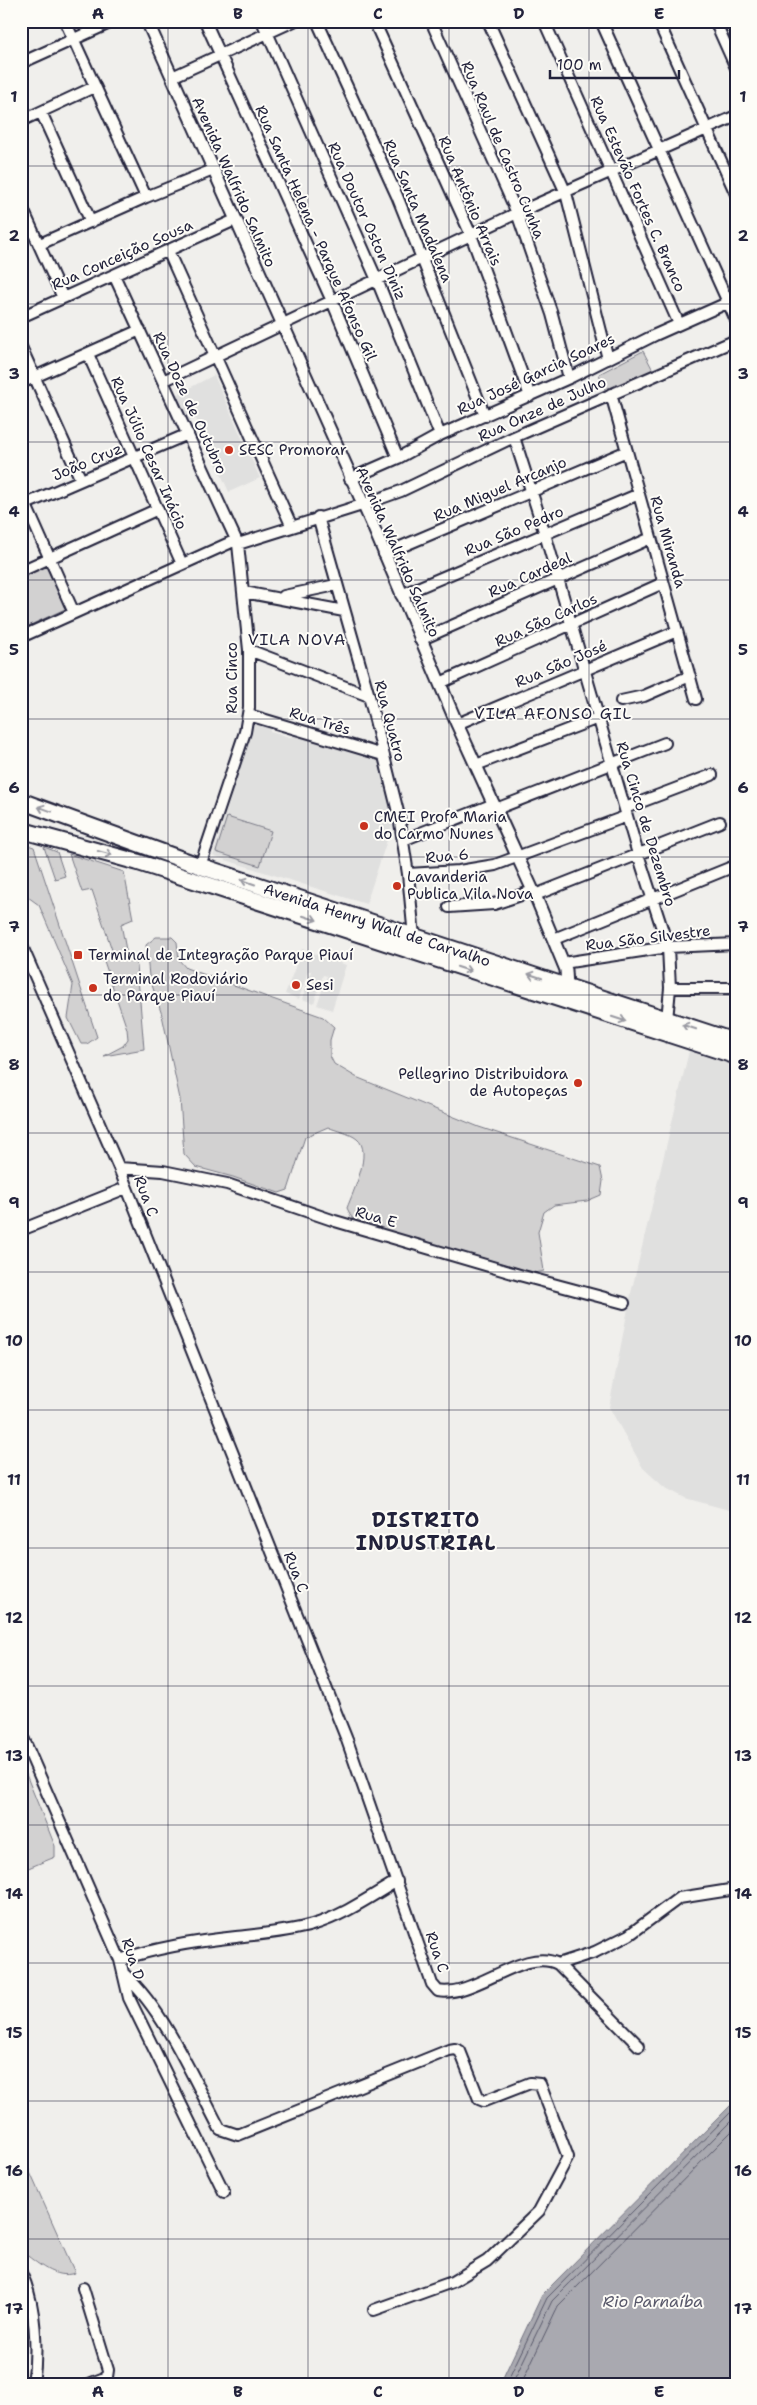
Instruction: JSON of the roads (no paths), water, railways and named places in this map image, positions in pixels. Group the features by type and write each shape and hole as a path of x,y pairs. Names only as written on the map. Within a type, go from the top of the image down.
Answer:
{"main road":[{"name":"Avenida Henry Wall de Carvalho","path":"21,801 104,830 558,1000 644,1020 667,1020 736,1042"},
{"path":"58,841 66,828 70,826 104,830"},
{"name":"Avenida Henry Wall de Carvalho","path":"21,830 378,933 414,937 567,987 736,1056"},
{"path":"558,1000 567,987"}],"street":[{"path":"65,21 146,196"},
{"path":"21,63 114,21"},
{"name":"Avenida Walfrido Salmito","path":"147,21 384,554 457,724 534,893 563,963 567,975 567,987"},
{"name":"Rua Santa Helena - Parque Afonso Gil","path":"204,21 332,301 398,458"},
{"name":"Rua Doutor Oston Diniz","path":"262,21 377,280 440,435"},
{"path":"172,77 294,21"},
{"name":"Rua Santa Madalena","path":"317,21 397,196 485,416"},
{"name":"Rua Antônio Arrais","path":"374,21 471,235 530,396"},
{"name":"Rua Raul de Castro Cunha","path":"431,21 517,213 552,314 569,378"},
{"path":"488,21 566,193 608,359"},
{"name":"Rua Estevão Fortes C. Branco","path":"544,21 679,324"},
{"path":"601,21 731,301 736,320"},
{"path":"658,21 736,194"},
{"path":"715,21 736,68"},
{"path":"21,121 94,87"},
{"path":"41,112 91,222"},
{"path":"163,382 422,257 736,116"},
{"path":"40,244 146,196 212,170"},
{"path":"21,205 63,298"},
{"name":"Rua Conceição Sousa","path":"21,317 235,220"},
{"path":"168,250 292,527"},
{"name":"Rua Doze de Outubro","path":"114,275 237,542"},
{"name":"Rua José Garcia Soares","path":"350,479 398,458 440,435 530,396 731,301"},
{"path":"21,383 140,330"},
{"name":"Rua Onze de Julho","path":"22,636 182,564 237,542 292,527 401,491 514,437 736,340"},
{"path":"21,347 81,480"},
{"name":"Rua Júlio Cesar Inácio","path":"88,354 182,564"},
{"name":"Rua Miranda","path":"611,394 696,699"},
{"name":"João Cruz","path":"26,504 188,434"},
{"name":"Rua Cinco de Dezembro","path":"514,437 545,534 583,671 668,948 670,988 667,1020"},
{"name":"Rua Miguel Arcanjo","path":"384,554 627,451"},
{"path":"21,494 74,613"},
{"name":"Rua São Pedro","path":"401,595 639,494"},
{"path":"21,571 158,510"},
{"name":"Rua Quatro","path":"318,517 384,755 403,840 414,937"},
{"name":"Rua Cardeal","path":"420,640 651,538"},
{"name":"Rua Cinco","path":"200,866 249,715 249,650 237,542"},
{"name":"Rua São Carlos","path":"440,683 664,583"},
{"path":"278,597 336,585"},
{"path":"244,592 344,611"},
{"name":"Rua São José","path":"457,724 677,631"},
{"path":"249,650 369,696"},
{"path":"621,702 644,696 690,676"},
{"name":"Rua Três","path":"249,715 384,755"},
{"path":"476,765 598,718"},
{"path":"403,840 665,743"},
{"name":"Rua 6","path":"408,874 474,869 505,862 712,775"},
{"path":"449,907 494,904 534,893 720,822"},
{"path":"554,939 732,867"},
{"name":"Rua C","path":"21,944 119,1168 348,1740 432,1984 438,1991 454,1991 533,1961 549,1959 558,1964"},
{"name":"Rua São Silvestre","path":"563,963 668,948 736,944"},
{"path":"670,988 736,988"},
{"name":"Rua E","path":"119,1168 163,1171 227,1184 335,1221 523,1276 624,1303"},
{"path":"21,1230 126,1188"},
{"name":"Rua D","path":"21,1733 120,1960 129,1998 224,2192"},
{"path":"120,1960 139,1953 196,1941 281,1931 311,1925 349,1909 397,1881"},
{"path":"638,2046 558,1964 595,1952 629,1935 654,1919 679,1898 736,1889"},
{"path":"125,1976 142,1992 165,2026 220,2129 230,2134 238,2134 449,2050 456,2049 460,2052 479,2099 484,2101 530,2083 540,2084 568,2157 539,2211 487,2261 466,2274 452,2282 374,2310"},
{"path":"21,2273 29,2297 36,2346 34,2384"},
{"path":"83,2288 108,2364 107,2377 89,2384"}],"water":[{"name":"Rio Parnaíba","path":"736,2100 736,2384 500,2384 542,2295"}],"place":[{"name":"SESC Promorar","path":"229,450"},
{"name":"CMEI Profª Maria do Carmo Nunes","path":"364,826"},
{"name":"Lavanderia Publica Vila Nova","path":"397,886"},
{"name":"Terminal de Integração Parque Piauí","path":"78,955"},
{"name":"Sesi","path":"296,985"},
{"name":"Terminal Rodoviário do Parque Piauí","path":"93,988"},
{"name":"Pellegrino Distribuidora de Autopeças","path":"578,1083"}],"district":[{"name":"VILA NOVA","path":"297,639"},
{"name":"VILA AFONSO GIL","path":"553,713"},
{"name":"DISTRITO INDUSTRIAL","path":"426,1532"}]}
